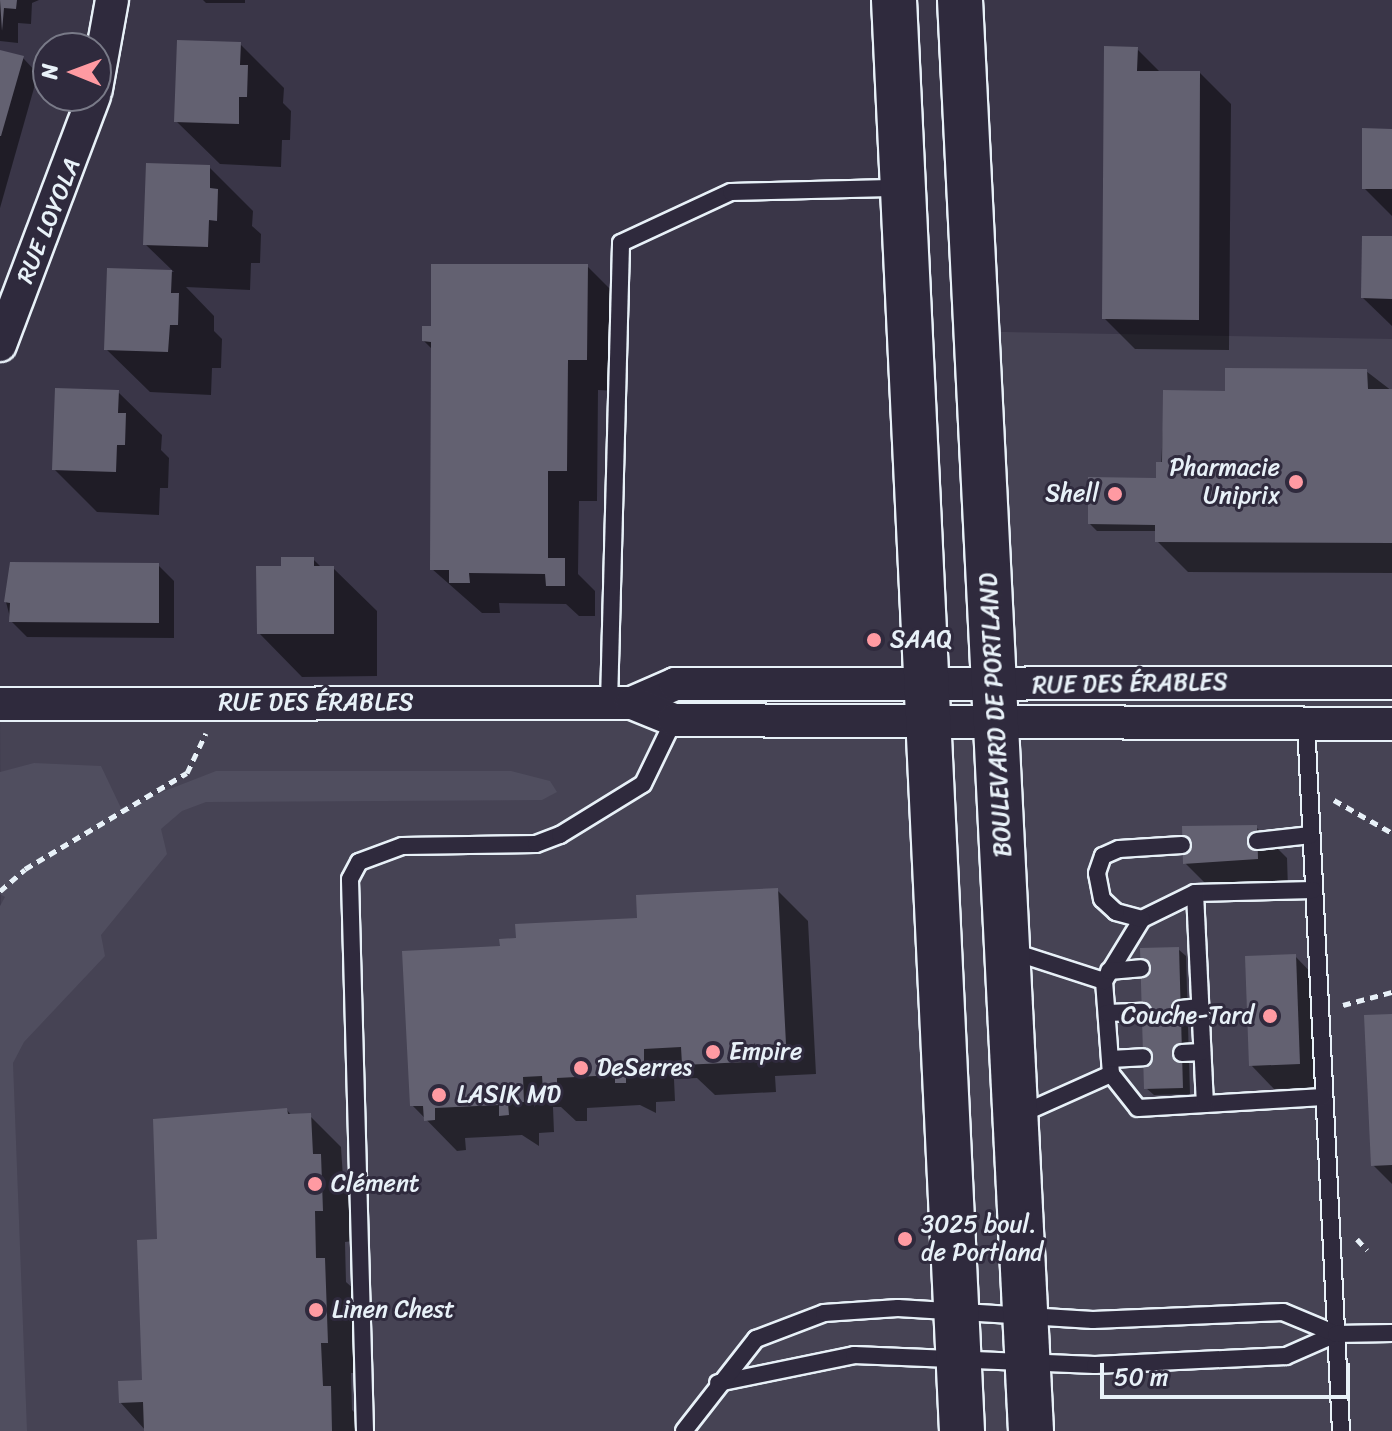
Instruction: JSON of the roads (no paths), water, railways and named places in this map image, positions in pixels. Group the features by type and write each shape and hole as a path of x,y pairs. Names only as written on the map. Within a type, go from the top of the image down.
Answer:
{"main road":[{"path":"894,0 962,1431"},
{"name":"BOULEVARD DE PORTLAND","path":"960,0 1031,1431"}],"street":[{"path":"106,32 112,0"},
{"name":"RUE LOYOLA","path":"0,345 88,112"},
{"name":"RUE DES ÉRABLES","path":"995,703 1392,683"},
{"name":"RUE DES ÉRABLES","path":"621,703 675,684 928,702 995,703 1306,723 1392,724"},
{"name":"RUE DES ÉRABLES","path":"0,704 621,703 674,720 928,702"}],"lane":[{"path":"621,703 621,243 731,192 904,188"},
{"path":"365,1431 350,879 359,862 402,846 536,844 560,835 643,784 674,720"},
{"path":"1306,723 1341,1431"},
{"path":"1257,841 1311,835"},
{"path":"1142,919 1116,912 1102,899 1097,873 1103,856 1119,849 1182,845"},
{"path":"1313,890 1195,893 1142,919 1107,976 1107,1013 1110,1066 1138,1108 1324,1097"},
{"path":"1195,893 1188,965 1200,1007 1205,1104"},
{"path":"1007,949 1107,976 1141,968"},
{"path":"1181,1009 1200,1007"},
{"path":"1107,1013 1142,1012"},
{"path":"1182,1053 1202,1052"},
{"path":"1015,1116 1110,1066 1143,1057"},
{"path":"684,1431 718,1383 756,1339 806,1317 898,1308 1093,1320 1283,1312 1336,1334"},
{"path":"718,1383 854,1355 1095,1365 1286,1356 1336,1334 1392,1333"}],"place":[{"name":"Pharmacie Uniprix","path":"1296,482"},
{"name":"Shell","path":"1115,494"},
{"name":"SAAQ","path":"874,640"},
{"name":"Couche-Tard","path":"1270,1016"},
{"name":"Empire","path":"713,1052"},
{"name":"DeSerres","path":"581,1068"},
{"name":"LASIK MD","path":"439,1095"},
{"name":"Clément","path":"315,1184"},
{"name":"3025 boul. de Portland","path":"905,1239"},
{"name":"Linen Chest","path":"316,1310"}]}
